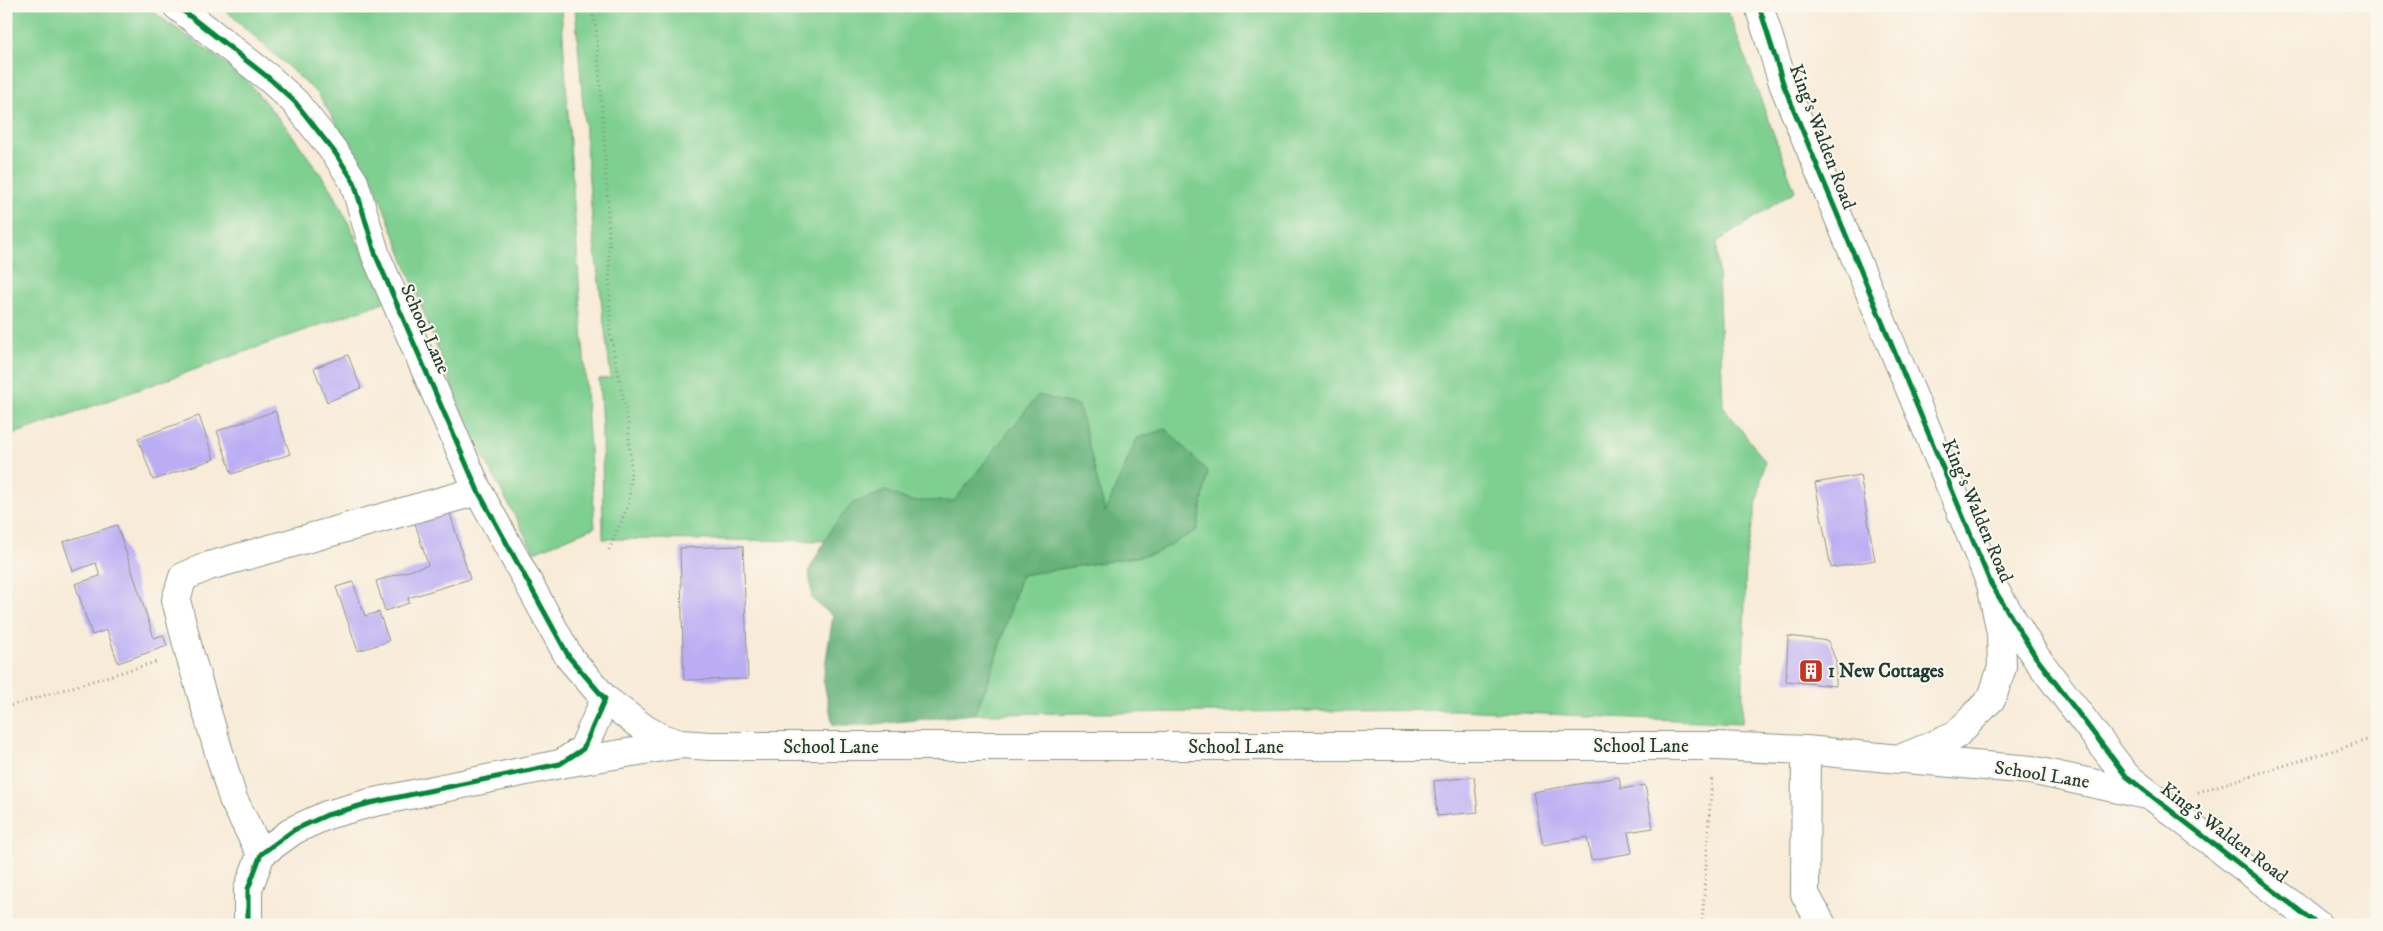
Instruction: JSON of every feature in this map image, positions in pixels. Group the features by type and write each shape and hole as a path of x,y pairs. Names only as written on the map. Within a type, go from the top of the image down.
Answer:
{"street":[{"name":"School Lane","path":"177,6 270,79 295,102 345,168 354,182 376,256 478,491 569,657 605,699 645,729 661,738 681,744 720,746 960,748 1716,746 1806,750 2031,770 2156,799"},
{"name":"King's Walden Road","path":"1759,6 1788,95 1991,584 2035,656 2126,776 2318,925"},
{"path":"261,854 233,799 189,652 176,600 183,577 209,566 478,491"},
{"name":"School Lane","path":"1900,759 1955,736 1992,698 2002,667 2001,633 1991,584"},
{"path":"560,764 583,749 605,699"},
{"path":"248,925 248,889 261,854 294,830 327,815 370,803 560,764 681,744"},
{"path":"1806,750 1805,894 1822,925"}],"path":[{"path":"591,6 596,29 603,121 609,233 610,333 628,423 631,469 629,503 609,550"},
{"path":"6,707 189,652"},
{"path":"2156,799 2206,790 2377,737"},
{"path":"1702,925 1716,746"}],"green space":[{"path":"6,6 145,6 243,76 287,128 332,190 387,301 6,437"},
{"path":"221,6 561,6 595,527 534,552 468,428 377,190 318,94"},
{"path":"575,6 1726,6 1795,191 1717,242 1723,406 1765,461 1746,557 1742,723 1457,710 974,714 989,680 1021,575 1154,554 1137,439 1105,513 1081,543 603,539 602,425 599,379 611,378 594,243"},
{"path":"1038,395 1079,406 1105,512 1137,438 1166,429 1208,472 1197,530 1154,554 1021,575 989,680 974,714 867,725 833,725 823,679 833,616 812,599 809,570 832,528 853,503 886,491 910,501 954,501"}],"building":[{"path":"348,355 361,388 327,402 314,368"},
{"path":"275,411 290,454 232,474 217,431"},
{"path":"199,416 214,459 153,480 138,438"},
{"path":"1860,475 1875,560 1831,568 1815,483"},
{"path":"449,510 470,579 408,598 409,603 385,611 376,581 428,565 414,520"},
{"path":"117,525 154,638 163,635 167,646 118,663 107,630 92,635 75,584 100,576 96,563 73,571 63,542"},
{"path":"743,546 748,679 684,680 680,548"},
{"path":"353,582 365,616 379,612 389,641 358,651 336,587"},
{"name":"1 New Cottages","path":"1788,636 1828,641 1836,661 1836,686 1786,681"},
{"path":"1474,777 1478,812 1437,816 1434,781"},
{"path":"1619,777 1621,789 1645,785 1653,828 1628,832 1632,853 1591,860 1587,837 1543,845 1533,792"}],"cycle path":[{"path":"177,6 270,79 295,102 336,154 354,182 376,256 478,491 569,657 605,699 583,749 560,764 370,803 327,815 294,830 261,854 248,889 248,925"},
{"path":"1759,6 1784,86 1991,584 2035,656 2126,776 2318,925"}],"place":[{"name":"1 New Cottages","path":"1811,671"}]}
